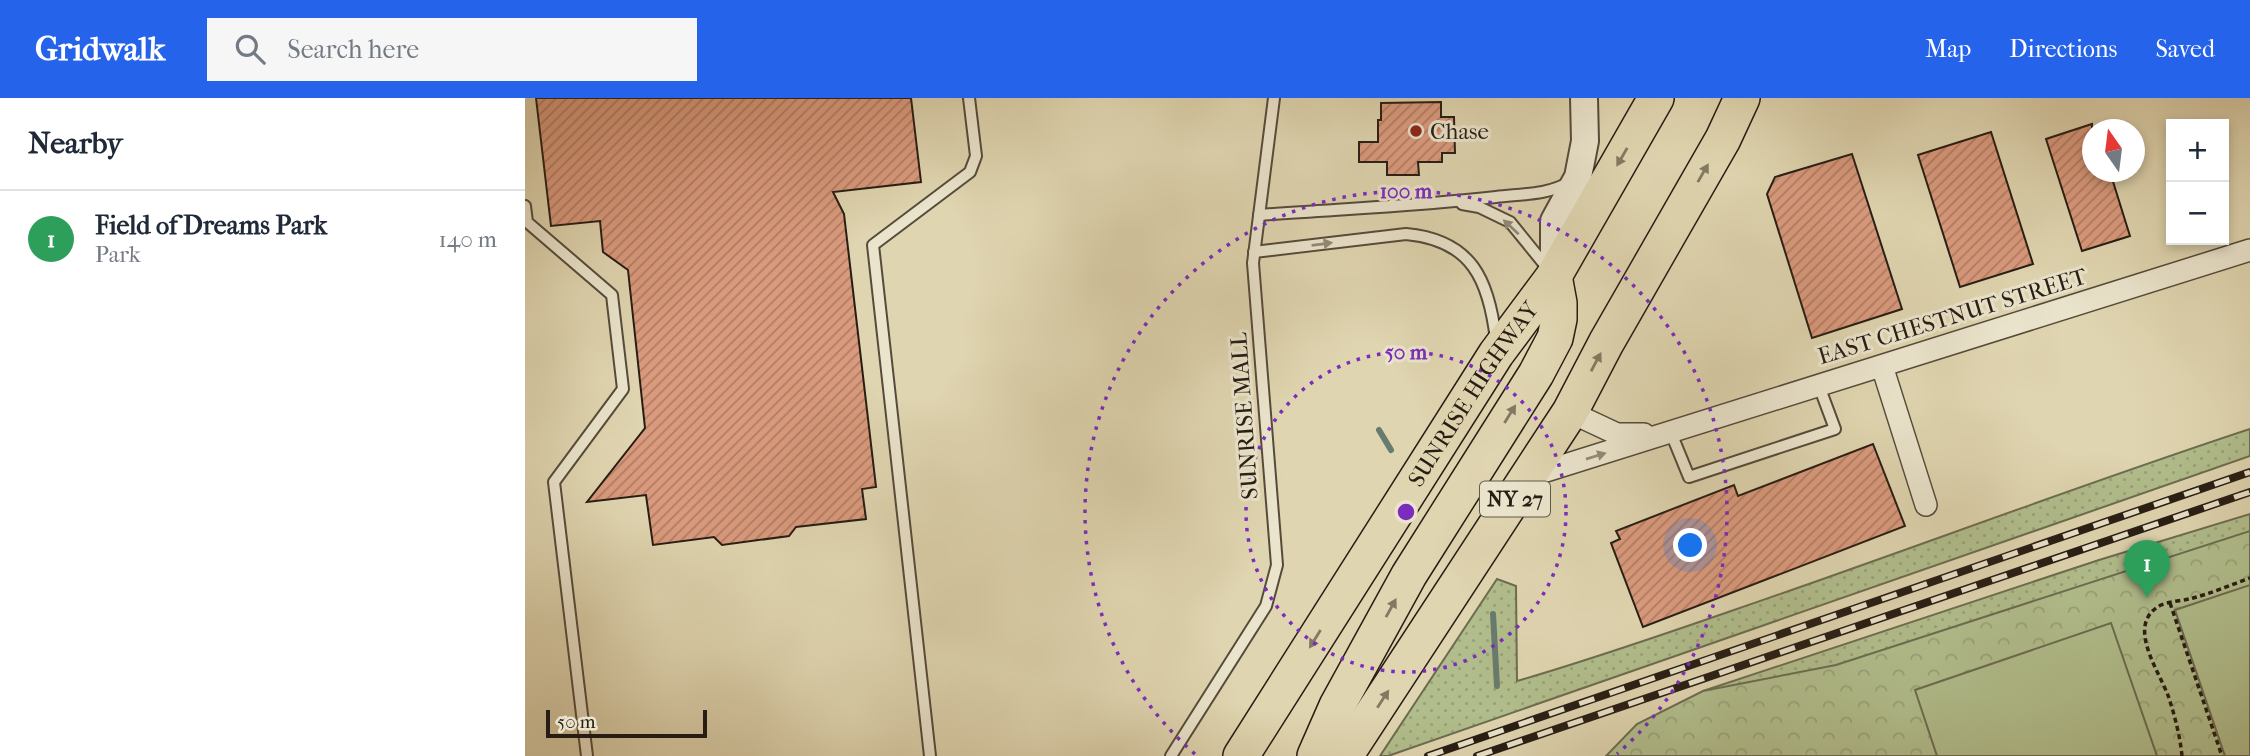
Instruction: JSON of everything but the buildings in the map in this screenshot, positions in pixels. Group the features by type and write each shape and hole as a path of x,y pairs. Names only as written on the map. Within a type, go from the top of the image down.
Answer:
{"highway":[{"name":"SUNRISE HIGHWAY","path":"1241,756 1496,354 1554,276 1656,98"},
{"name":"NY 27","path":"1345,756 1570,412 1606,343 1723,139 1742,98"},
{"path":"1315,756 1337,706 1409,575 1536,373 1555,338 1559,303 1554,276"}],"street":[{"path":"1554,276 1554,221 1577,177 1585,141 1584,98"},
{"name":"EAST CHESTNUT STREET","path":"1530,475 2250,250"},
{"path":"1882,366 1926,505"},
{"name":"EAST CHESTNUT STREET","path":"1570,412 1618,434 1671,433"}],"lane":[{"path":"930,756 873,244 970,172 977,156 969,98"},
{"name":"SUNRISE MALL","path":"1171,756 1266,606 1276,565 1254,257 1274,98"},
{"path":"1259,215 1453,202 1560,188 1577,177"},
{"path":"1453,202 1479,207 1510,222 1554,276"},
{"path":"525,206 527,222 612,295 623,389 554,482 587,756"},
{"path":"1254,257 1406,234 1442,241 1470,261 1482,280 1492,317 1496,354"},
{"path":"1671,433 1689,477 1835,429 1819,386"}],"path":[{"path":"2182,756 2175,717 2163,681 2146,648 2144,631 2149,617 2160,606 2197,597 2250,578"},
{"path":"2170,603 2222,756"}],"green space":[{"path":"2250,429 2250,456 1388,756 1380,756 1497,579 1516,586 1517,681 1680,629"},
{"path":"2250,514 2250,554 1865,680 1703,691 2099,560"},
{"path":"2250,531 2250,756 1606,756 1637,724 1703,691 1836,665"},
{"path":"2250,585 2250,756 2225,756 2175,610"},
{"path":"2111,623 2157,756 1937,756 1915,690"}],"waterway":[{"path":"1379,430 1391,450"},
{"path":"1493,614 1497,686"}],"railway":[{"path":"1428,756 2250,472"},
{"path":"1477,756 2250,492"}],"place":[{"name":"Chase","path":"1416,131"},
{"name":"Field of Dreams Park","path":"2147,598"}]}
